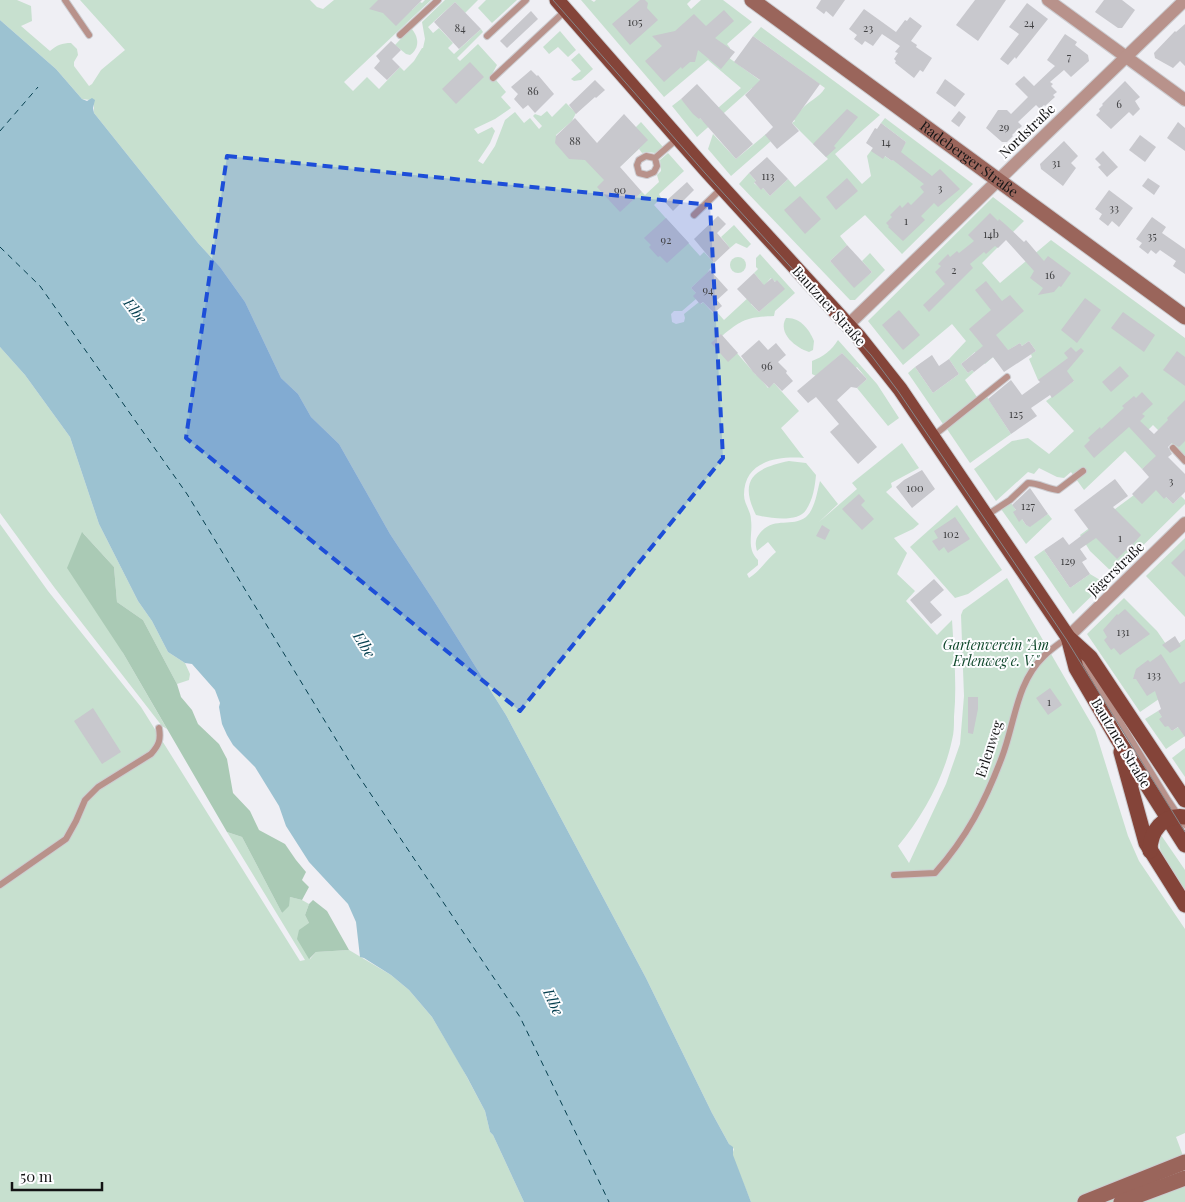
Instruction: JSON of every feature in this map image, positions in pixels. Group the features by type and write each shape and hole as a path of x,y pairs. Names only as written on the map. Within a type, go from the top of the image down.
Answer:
{"main road":[{"name":"Bautzner Straße","path":"562,5 722,188 872,353 900,389 1068,637 1090,657 1185,800"},
{"name":"Bautzner Straße","path":"1068,637 1076,668 1117,738 1179,820 1185,845"},
{"path":"1117,738 1144,839 1185,904"},
{"path":"1150,851 1151,838 1158,826 1179,820"}],"street":[{"name":"Radeberger Straße","path":"752,0 1185,317"},
{"path":"1048,0 1185,100"},
{"name":"Nordstraße","path":"848,325 1185,0"},
{"name":"Jägerstraße","path":"1068,637 1185,522"},
{"path":"1085,1202 1185,1162"},
{"path":"1121,1202 1185,1178"}],"lane":[{"path":"65,0 89,35"},
{"path":"400,35 438,0"},
{"path":"487,36 526,0"},
{"path":"493,78 562,5"},
{"path":"655,158 678,138"},
{"path":"694,215 722,188"},
{"path":"932,437 1007,377"},
{"path":"1172,448 1185,461"},
{"path":"986,516 1010,500 1015,493 1028,483 1035,483 1049,489 1058,490 1083,471"},
{"path":"1068,637 1179,820"},
{"name":"Erlenweg","path":"894,875 935,873 963,839 978,812 1003,754 1026,681 1043,656 1068,637"},
{"path":"0,885 66,839 85,800 98,787 151,754 158,747 161,739 159,728"}],"highlighted area":[{"path":"227,156 710,205 723,458 520,711 186,438"}],"green space":[{"name":"Gartenverein \"Am Erlenweg e. V.\"","path":"0,0 17,0 31,6 32,21 21,26 50,51 65,43 71,43 77,49 78,55 74,66 89,86 101,70 125,50 80,0 310,0 317,7 323,9 334,0 381,0 406,4 412,10 420,2 431,0 344,82 353,91 367,77 379,89 400,67 404,71 423,48 425,39 422,22 445,0 478,0 465,13 455,2 428,27 433,33 439,28 453,43 448,48 454,54 481,29 483,32 457,58 460,61 478,44 497,65 490,78 496,80 506,92 501,97 511,108 495,119 474,129 478,134 492,127 495,131 490,143 478,161 483,164 495,146 505,120 515,112 524,123 530,118 539,129 542,126 533,116 535,114 541,116 547,111 552,117 566,103 576,113 572,121 556,135 556,138 614,149 641,122 663,147 655,153 642,153 639,149 641,147 614,172 625,207 642,192 645,195 659,182 657,175 661,171 660,160 668,153 684,171 659,194 661,198 654,205 700,256 704,252 714,263 707,273 691,288 696,293 696,299 682,311 674,311 671,314 672,322 676,324 684,322 684,314 699,302 701,304 703,302 713,313 716,311 724,320 763,284 754,273 758,269 756,267 756,258 760,254 795,293 775,311 774,316 746,320 722,336 756,375 761,376 760,378 768,388 774,383 799,411 781,428 804,458 783,458 764,463 756,468 745,484 745,501 751,517 751,546 758,560 758,565 747,574 749,578 776,552 768,542 757,551 756,542 758,535 771,525 794,522 806,517 814,505 820,481 838,504 819,522 857,489 852,483 902,443 919,468 891,483 892,487 886,492 919,524 894,538 907,553 897,574 915,591 906,601 937,635 952,620 955,693 953,735 944,768 924,809 898,846 909,863 946,784 960,744 964,696 961,615 963,610 1007,578 1095,730 1128,836 1139,861 1185,929 1185,1133 1176,1137 1185,1161 1185,1202 751,1202 732,1155 734,1149 729,1144 712,1113 646,978 506,715 390,534 339,444 311,417 298,394 281,378 245,302 220,267 198,243 94,113 94,105 90,100 82,99 56,69 0,20","holes":["771,278 784,289 759,312 751,304"]},
{"path":"486,0 517,0 492,23 478,8"},
{"path":"581,0 591,0 594,2 596,0 691,0 687,4 691,9 701,0 723,0 752,22 727,44 730,48 725,55 801,110 825,88 753,36 761,27 880,115 835,154 862,184 871,176 867,156 873,148 892,161 906,142 881,123 885,118 973,184 902,254 865,215 840,236 847,245 830,261 854,287 872,272 862,261 870,253 885,270 855,300 850,300 739,184 749,173 756,181 754,183 761,189 763,188 770,196 788,179 795,187 828,159 792,123 795,121 793,118 773,110 752,88 697,137 672,106 681,99 703,121 741,88 708,60 664,97"},
{"path":"411,28 416,35 417,46 410,55 395,45"},
{"path":"560,31 576,50 568,57 558,47 549,54 543,47"},
{"path":"579,53 593,69 581,80 574,81 571,79 581,71 571,60"},
{"path":"713,134 736,159 766,134 771,141 731,176 708,149"},
{"path":"993,197 1024,221 982,263 1000,283 1051,240 1185,338 1185,457 1153,425 1140,438 1165,461 1149,463 1142,469 1125,451 1084,490 1071,472 1064,478 1057,477 1039,468 1034,474 1028,472 996,501 974,469 1012,441 1028,438 1049,454 1074,431 1046,401 1074,381 1038,380 1029,359 1032,357 1031,354 1036,351 1029,341 1022,346 1020,343 1000,355 997,362 993,357 985,364 975,352 961,364 968,373 972,370 974,372 965,380 977,397 943,424 908,373 915,367 933,393 959,374 949,359 966,341 952,324 903,365 868,321"},
{"path":"734,225 751,244 747,248 736,243 730,248 721,237"},
{"path":"738,257 744,259 746,265 744,271 738,273 732,271 730,265 732,259"},
{"path":"786,318 796,319 807,328 814,341 813,350 809,352 804,350 789,339 784,329"},
{"path":"838,340 877,384 899,418 888,426 857,388 867,379 857,367 825,395 849,361 842,353 816,376 812,374 812,361 827,353"},
{"path":"0,347 25,375 70,437 99,524 138,601 152,621 168,652 185,663 190,674 189,680 177,684 143,620 117,602 114,567 83,533 123,653 167,729 162,726 54,587 0,513"},
{"path":"987,397 1011,434 970,463 947,429"},
{"path":"789,461 806,463 816,475 813,493 806,510 797,517 790,518 756,515 749,492 753,477 767,467"},
{"path":"1154,485 1173,504 1181,496 1185,500 1185,504 1114,574 1090,551 1080,535 1134,495"},
{"path":"1011,503 1026,525 1030,526 1048,514 1052,519 1026,544 1001,509"},
{"path":"957,505 1002,570 968,594 955,598 910,547"},
{"path":"0,524 48,591 141,707 300,961 305,960 227,832 242,837 282,913 290,897 309,904 305,915 309,923 310,959 316,952 349,950 391,975 409,990 432,1017 485,1111 490,1132 524,1202 0,1202"},
{"path":"82,532 114,567 117,602 143,620 177,684 181,697 192,710 198,724 219,744 227,759 233,793 250,811 259,830 285,844 306,872 302,880 309,887 302,900 290,897 289,906 282,913 242,837 227,832 123,653 67,568"},
{"path":"1185,538 1185,617 1146,576"},
{"path":"1044,550 1070,588 1090,574 1105,583 1073,614 1034,557"},
{"path":"1124,598 1157,631 1170,650 1185,639 1185,681 1140,712 1087,634"},
{"path":"1158,711 1172,731 1185,723 1185,736 1166,749 1145,719"},
{"path":"1185,748 1185,777 1172,758"},
{"path":"1161,835 1185,870 1185,892 1163,858 1160,850"},
{"path":"313,900 327,911 349,950 316,952 309,959 297,939 299,930 309,923 305,915 309,904"}],"water":[{"name":"Elbe","path":"0,20 56,69 82,99 87,101 92,98 95,100 94,113 198,243 220,267 245,302 281,378 298,394 311,417 339,444 390,534 506,715 646,978 712,1113 729,1144 733,1147 733,1155 751,1202 524,1202 490,1132 485,1111 432,1017 409,990 391,975 360,957 356,922 348,904 309,862 286,826 279,806 255,767 233,745 222,724 220,703 215,690 192,664 185,663 168,652 152,621 138,601 99,524 70,437 25,375 0,347"}],"building":[{"path":"378,0 422,0 396,26 383,13 369,9"},
{"path":"640,0 645,0 648,3 647,8 658,20 630,45 612,24"},
{"path":"821,0 845,0 833,17 826,11 824,14 816,8"},
{"path":"975,0 1006,0 978,41 956,25"},
{"path":"1104,0 1122,0 1135,10 1122,28 1118,28 1095,12"},
{"path":"455,2 481,29 459,49 434,22"},
{"path":"1027,3 1048,19 1016,59 1015,57 1008,65 1000,59 1019,34 1009,27"},
{"path":"864,9 896,32 905,20 907,21 910,17 922,26 911,41 917,45 916,47 932,58 923,72 920,70 914,78 895,63 894,59 898,53 895,52 900,46 882,34 873,46 865,41 862,45 854,39 857,35 849,29"},
{"path":"724,10 734,21 715,38 735,52 721,69 698,50 695,62 690,62 682,69 681,67 664,82 645,61 662,46 652,36 675,31 694,14 706,26"},
{"path":"531,11 538,19 507,48 500,41"},
{"path":"1185,24 1185,66 1180,61 1173,68 1155,58 1154,53 1175,31"},
{"path":"1065,34 1077,42 1075,45 1088,55 1089,61 1071,77 1064,70 1050,82 1057,92 1053,95 1055,97 1040,109 1036,105 1018,122 1022,126 1013,136 1007,142 1002,142 986,128 998,110 1007,110 1011,114 1028,97 1015,84 1024,76 1034,86 1055,66 1047,60"},
{"path":"753,36 820,84 792,123 799,131 777,149 765,135 773,127 745,95 760,80 734,62"},
{"path":"391,41 401,50 392,59 400,67 387,80 374,68 380,61 376,56"},
{"path":"470,62 484,77 456,104 442,89"},
{"path":"531,70 538,75 554,94 535,113 528,105 523,109 514,99 518,94 511,87"},
{"path":"945,79 965,94 955,107 936,93"},
{"path":"595,80 605,90 576,114 569,105"},
{"path":"1125,81 1140,97 1135,101 1140,109 1133,116 1129,112 1111,129 1096,115 1100,111 1099,109 1102,104"},
{"path":"697,84 753,144 736,159 681,99"},
{"path":"847,109 858,117 834,146 836,148 826,157 813,144"},
{"path":"959,111 966,117 959,127 951,121"},
{"path":"624,114 648,140 620,167 642,192 620,212 597,187 604,180 585,160 569,159 555,143 556,136 575,118 597,143"},
{"path":"1178,122 1185,128 1185,151 1167,138"},
{"path":"881,123 906,142 901,152 932,176 940,169 960,189 938,207 934,203 921,216 925,220 903,241 886,223 892,217 890,215 900,205 902,208 908,202 911,205 924,192 920,187 924,184 893,160 885,156 883,159 871,151 873,148 866,143 875,128 877,129"},
{"path":"1140,135 1156,147 1145,162 1129,150"},
{"path":"1064,141 1078,156 1071,163 1076,168 1063,186 1041,169 1040,164"},
{"path":"1103,151 1118,167 1107,177 1098,167 1101,165 1095,159"},
{"path":"767,157 788,179 770,196 763,188 761,190 749,173"},
{"path":"847,178 858,191 836,210 826,197"},
{"path":"1148,178 1160,186 1154,195 1142,186"},
{"path":"687,182 694,190 673,211 665,202"},
{"path":"1109,190 1133,208 1119,227 1112,221 1108,226 1099,219 1102,214 1095,209"},
{"path":"800,196 821,219 805,234 784,210"},
{"path":"990,213 1024,242 1026,240 1044,261 1048,256 1071,273 1061,287 1059,286 1054,292 1038,295 1043,288 1030,278 1034,271 1006,240 998,248 995,246 986,254 984,252 970,264 973,268 929,312 923,305 945,284 935,272 941,266 938,264 948,254 950,257 957,251 959,253 974,241 968,235"},
{"path":"718,216 726,224 717,233 730,248 714,263 694,239"},
{"path":"1152,217 1166,227 1162,233 1185,249 1185,274 1173,266 1176,261 1160,250 1156,254 1151,250 1148,254 1139,247 1142,243 1136,239"},
{"path":"666,218 689,243 667,263 660,256 658,257 644,238"},
{"path":"847,245 872,272 854,288 830,261"},
{"path":"710,270 728,290 717,300 722,306 714,313 703,302 700,304 693,296 696,293 691,288"},
{"path":"754,273 764,285 772,278 775,282 777,280 785,289 759,312 737,289"},
{"path":"986,281 1002,301 1010,295 1024,311 996,335 1008,350 1020,343 1022,346 1029,341 1036,351 1004,372 993,357 974,372 972,370 968,373 961,364 983,346 969,329 991,310 975,290"},
{"path":"1085,298 1101,310 1077,343 1061,330"},
{"path":"899,310 920,335 903,350 882,325"},
{"path":"1123,312 1155,335 1144,352 1111,328"},
{"path":"721,334 738,353 728,362 711,343"},
{"path":"759,340 768,350 776,343 786,355 778,362 793,381 782,391 774,383 769,388 753,372 741,356"},
{"path":"1071,347 1076,352 1081,348 1084,351 1067,371 1074,381 1052,398 1050,395 1031,408 1037,416 1011,434 988,399 1011,380 1022,395 1040,382 1038,380 1068,358 1064,353"},
{"path":"1177,351 1185,357 1185,386 1163,370"},
{"path":"842,353 867,379 857,388 851,387 837,400 877,447 858,464 830,432 839,424 816,397 808,403 797,391"},
{"path":"932,355 939,366 949,359 959,374 933,393 915,367"},
{"path":"1120,366 1129,376 1111,392 1102,382"},
{"path":"1142,392 1153,404 1142,414 1145,416 1140,421 1154,434 1185,400 1185,441 1179,447 1172,443 1168,447 1172,454 1168,457 1185,474 1185,492 1173,504 1166,497 1164,499 1156,490 1142,504 1132,494 1149,477 1142,469 1156,456 1129,427 1094,458 1084,446 1090,440 1088,438 1124,408 1122,406"},
{"path":"922,470 935,489 912,508 896,487"},
{"path":"1115,479 1128,496 1113,507 1141,535 1133,544 1135,546 1128,552 1126,550 1117,559 1096,538 1080,549 1087,559 1082,562 1090,574 1070,588 1044,550 1063,537 1069,545 1089,530 1074,510"},
{"path":"1030,488 1048,514 1030,527 1022,519 1019,522 1013,512 1016,510 1012,505"},
{"path":"859,494 865,501 861,505 874,519 862,530 842,509"},
{"path":"955,517 970,539 948,553 944,547 939,551 932,541 938,538 934,531"},
{"path":"822,525 830,530 825,540 816,536"},
{"path":"1185,549 1185,577 1171,563"},
{"path":"934,579 944,590 930,602 942,615 931,624 910,600"},
{"path":"1125,609 1150,634 1120,655 1114,648 1111,650 1104,640 1107,637 1103,630 1117,614"},
{"path":"1175,636 1181,646 1170,653 1162,645"},
{"path":"1161,654 1180,684 1185,681 1185,737 1178,727 1172,731 1168,726 1165,727 1159,719 1162,717 1158,711 1161,709 1155,691 1147,696 1136,679 1133,679 1136,669 1148,660 1150,662"},
{"path":"1050,688 1062,705 1048,715 1036,698"},
{"path":"968,697 978,697 978,709 973,734 968,733"},
{"path":"93,708 121,752 102,764 74,721"}],"ferry route":[{"path":"0,131 38,87"},
{"path":"0,247 40,286 187,494 354,769 520,1017 609,1202"}],"tram line":[{"path":"553,0 705,173 871,355 898,391 1066,639 1185,832"}]}
